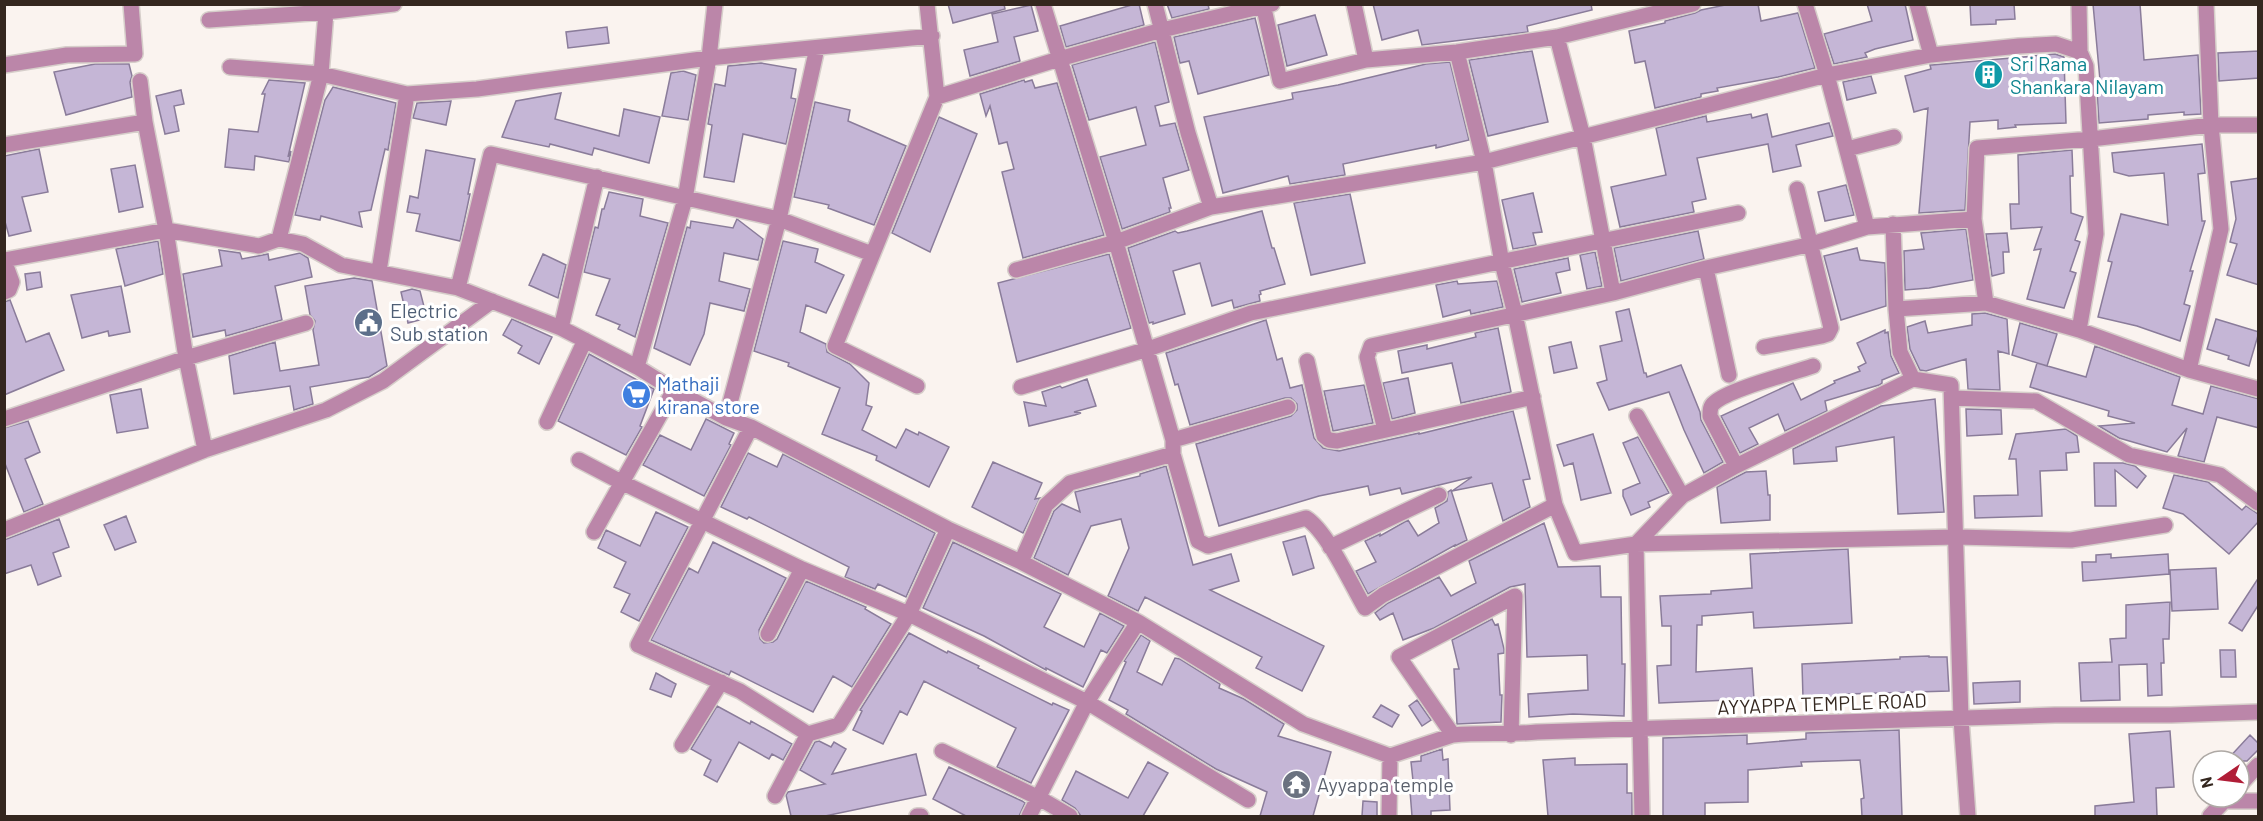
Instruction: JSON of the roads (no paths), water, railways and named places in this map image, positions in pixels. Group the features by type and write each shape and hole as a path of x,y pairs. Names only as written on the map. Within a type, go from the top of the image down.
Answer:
{"street":[{"path":"4,64 67,55 135,54 131,4"},
{"path":"209,20 326,12 394,4"},
{"path":"637,367 685,199 709,58 715,4"},
{"path":"917,386 835,346 937,97 927,4"},
{"path":"1043,4 1148,349 1198,541 1208,546 1306,518 1314,523 1330,547 1365,608 1383,595 1555,505"},
{"path":"1155,4 1188,133 1211,207"},
{"path":"1354,4 1366,60"},
{"path":"937,97 1059,58 1266,5 1280,81 1366,60 1457,52 1557,37 1693,4"},
{"path":"1805,4 1827,75 1867,227"},
{"path":"1917,4 1930,55"},
{"path":"2079,4 2080,52 2085,66 2096,234 2079,330"},
{"path":"2189,370 2222,229 2211,125 2206,4"},
{"path":"279,239 321,74 326,12"},
{"path":"230,67 321,74 407,94 488,88 709,58 932,36"},
{"path":"1557,37 1583,136 1613,293"},
{"path":"1016,270 1116,242 1211,207 1484,162 1827,75 1930,55 2056,44 2080,52"},
{"path":"726,418 778,219 817,48"},
{"path":"1457,52 1484,162 1502,263 1555,505 1575,552 1636,544 1957,537 2071,540 2165,525"},
{"path":"140,81 186,358 205,450"},
{"path":"379,271 407,94"},
{"path":"4,145 145,122"},
{"path":"1986,303 1974,219 1977,148 2091,139 2211,125 2259,125"},
{"path":"1847,149 1894,137"},
{"path":"458,288 491,154 778,219 872,254"},
{"path":"561,328 597,177"},
{"path":"1764,347 1822,336 1828,334 1831,328 1797,189"},
{"path":"1021,387 1148,349 1251,313 1738,213"},
{"path":"1385,430 1367,357 1371,346 1613,293 1706,268 1812,244 1867,227 1974,219"},
{"path":"1893,224 1900,352 1913,379"},
{"path":"4,292 9,290 12,282 4,260 166,230 259,246 279,239 303,244 341,265 458,288 561,328 585,340 726,418 752,427 948,529 1021,562 1138,622 1303,724 1390,756 1389,816"},
{"path":"1706,268 1729,375"},
{"path":"4,530 205,450 326,410 374,386 492,301"},
{"path":"1896,309 1986,303 2079,330 2189,370 2259,389"},
{"path":"4,419 186,358 306,323"},
{"path":"546,422 585,340"},
{"path":"1307,360 1324,436 1329,440 1337,441 1533,397"},
{"path":"1736,466 1710,416 1710,408 1714,402 1734,392 1813,366"},
{"path":"1642,816 1636,544 1682,496 1736,466 1913,379 1951,385 1961,719 1968,816"},
{"path":"594,532 674,390"},
{"path":"1952,398 2036,401 2129,455 2220,475 2259,503"},
{"path":"1021,562 1046,505 1071,483 1288,407"},
{"path":"1637,416 1682,496"},
{"path":"752,427 638,645 740,691 808,734"},
{"path":"579,460 802,569 909,614 1087,702 1248,800"},
{"path":"1330,547 1438,495"},
{"path":"775,796 808,734 839,725 909,614 948,529"},
{"path":"768,633 802,569"},
{"path":"1453,735 1399,657 1515,597 1511,735"},
{"path":"1029,816 1087,702 1138,622"},
{"path":"682,745 721,682"},
{"name":"AYYAPPA TEMPLE ROAD","path":"1390,756 1453,735 1511,735 1537,732 2055,715 2259,712"},
{"path":"942,751 1039,798 1070,816"}],"place":[{"name":"Sri Rama Shankara Nilayam","path":"1989,74"},
{"name":"Electric Sub station","path":"369,322"},
{"name":"Mathaji kirana store","path":"636,394"},
{"name":"Ayyappa temple","path":"1296,784"}]}
